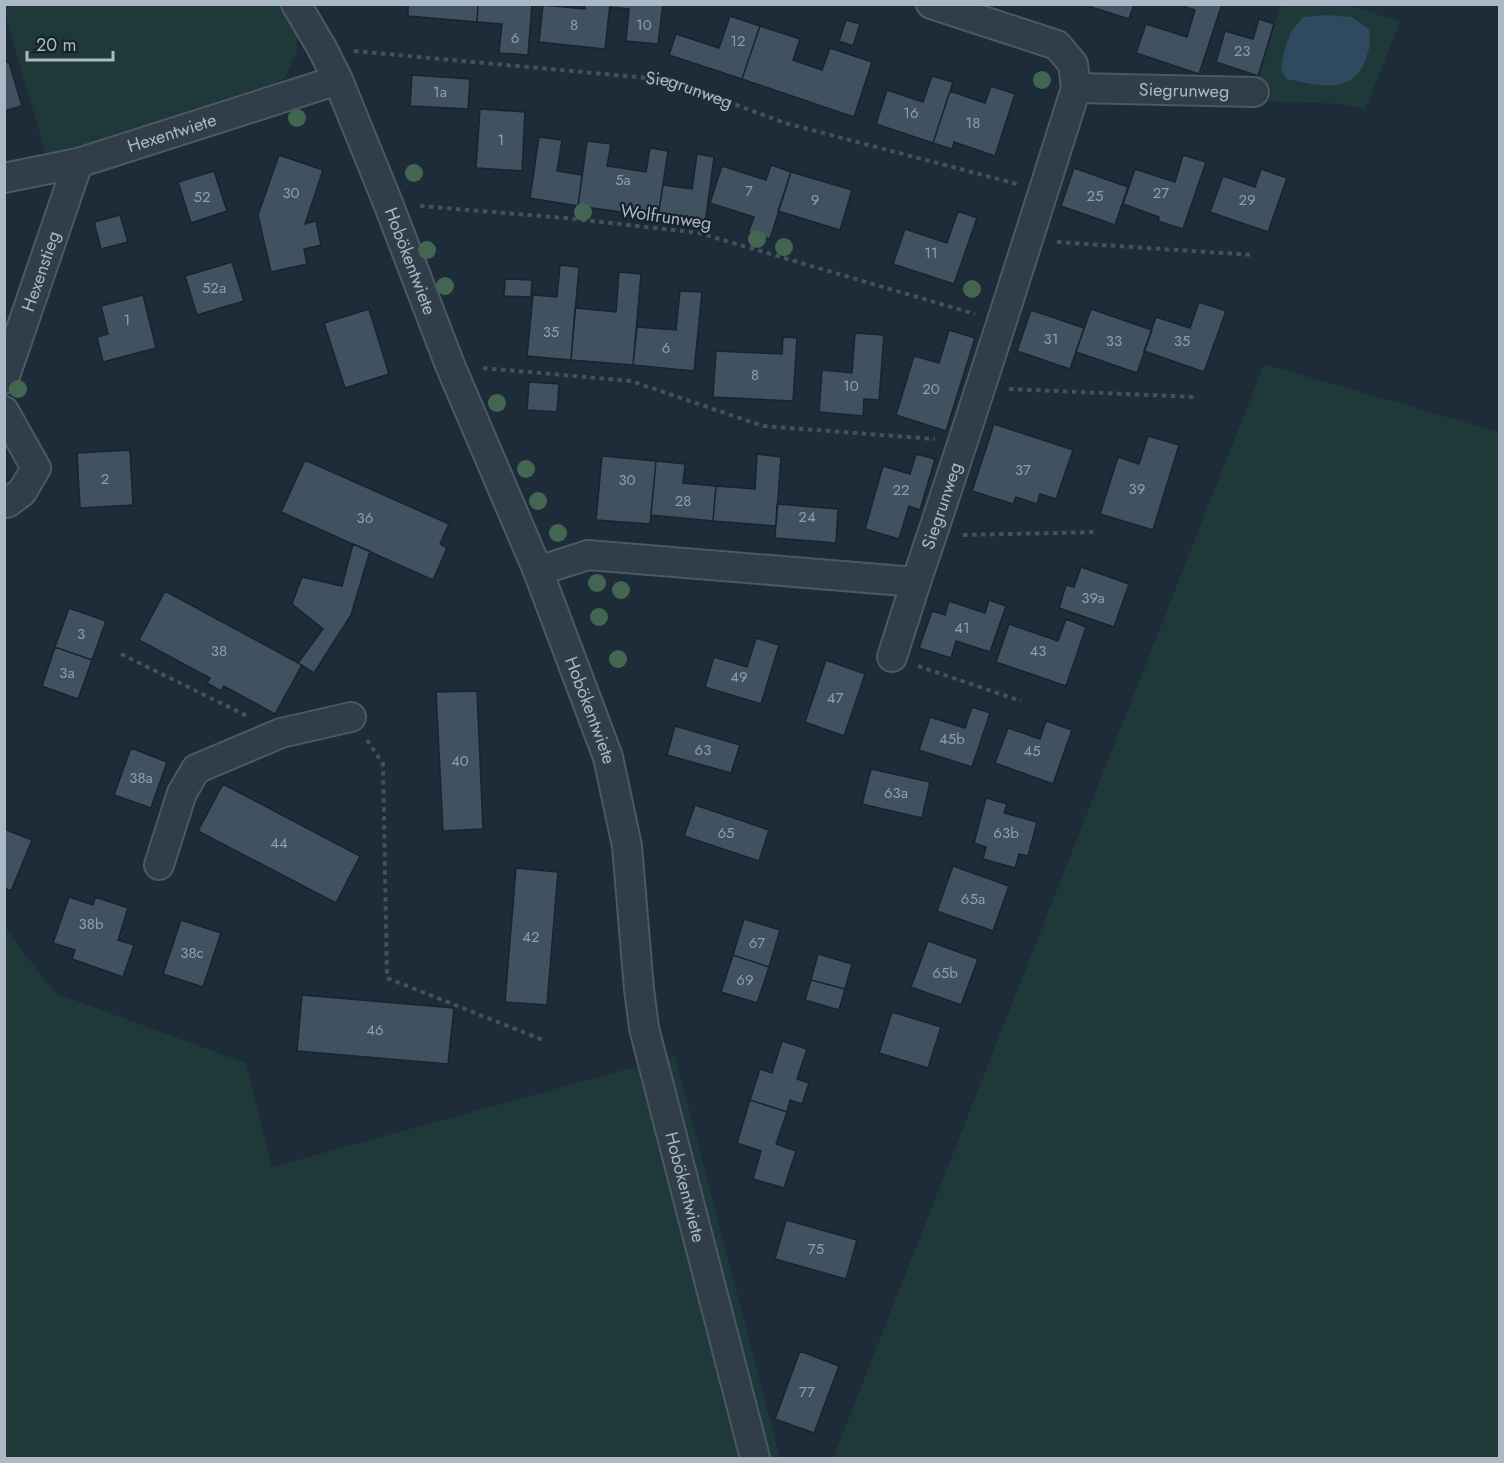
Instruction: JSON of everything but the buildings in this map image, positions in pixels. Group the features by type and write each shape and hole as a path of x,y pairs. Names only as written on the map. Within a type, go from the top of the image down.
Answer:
{"street":[{"name":"Hobökentwiete","path":"296,4 338,80 450,365 538,571 608,757 627,846 644,1028 755,1458"},
{"path":"931,4 1057,45 1073,64 1076,88"},
{"name":"Hexentwiete","path":"4,178 78,163 338,80"},
{"name":"Siegrunweg","path":"891,657 981,388 1076,88 1254,92"},
{"name":"Hexenstieg","path":"4,379 78,163"},
{"path":"4,411 36,468 22,492 7,503 4,502"},
{"path":"538,571 588,555 916,582"},
{"path":"159,865 182,793 196,769 281,733 351,717"}],"path":[{"name":"Siegrunweg","path":"322,48 669,80 785,123 1044,192"},
{"name":"Wolfrunweg","path":"388,203 699,232 1002,322"},
{"path":"1029,240 1253,255"},
{"path":"450,365 632,381 763,426 962,441"},
{"path":"981,388 1196,397"},
{"path":"932,535 1098,532"},
{"path":"121,654 281,733"},
{"path":"891,657 1021,701"},
{"path":"351,717 383,764 387,978 543,1040"}],"green space":[{"path":"4,5 280,5 297,35 297,51 285,78 267,87 158,125 47,158"},
{"path":"1281,5 1349,5 1400,22 1365,109 1340,104 1253,101"},
{"path":"1264,364 1499,432 1499,1458 833,1458"},
{"path":"4,926 55,993 246,1063 272,1167 675,1056 780,1458 5,1458"}],"water":[{"path":"1326,15 1351,17 1369,29 1369,49 1359,72 1351,80 1331,85 1286,79 1281,68 1291,32 1303,17"}]}
